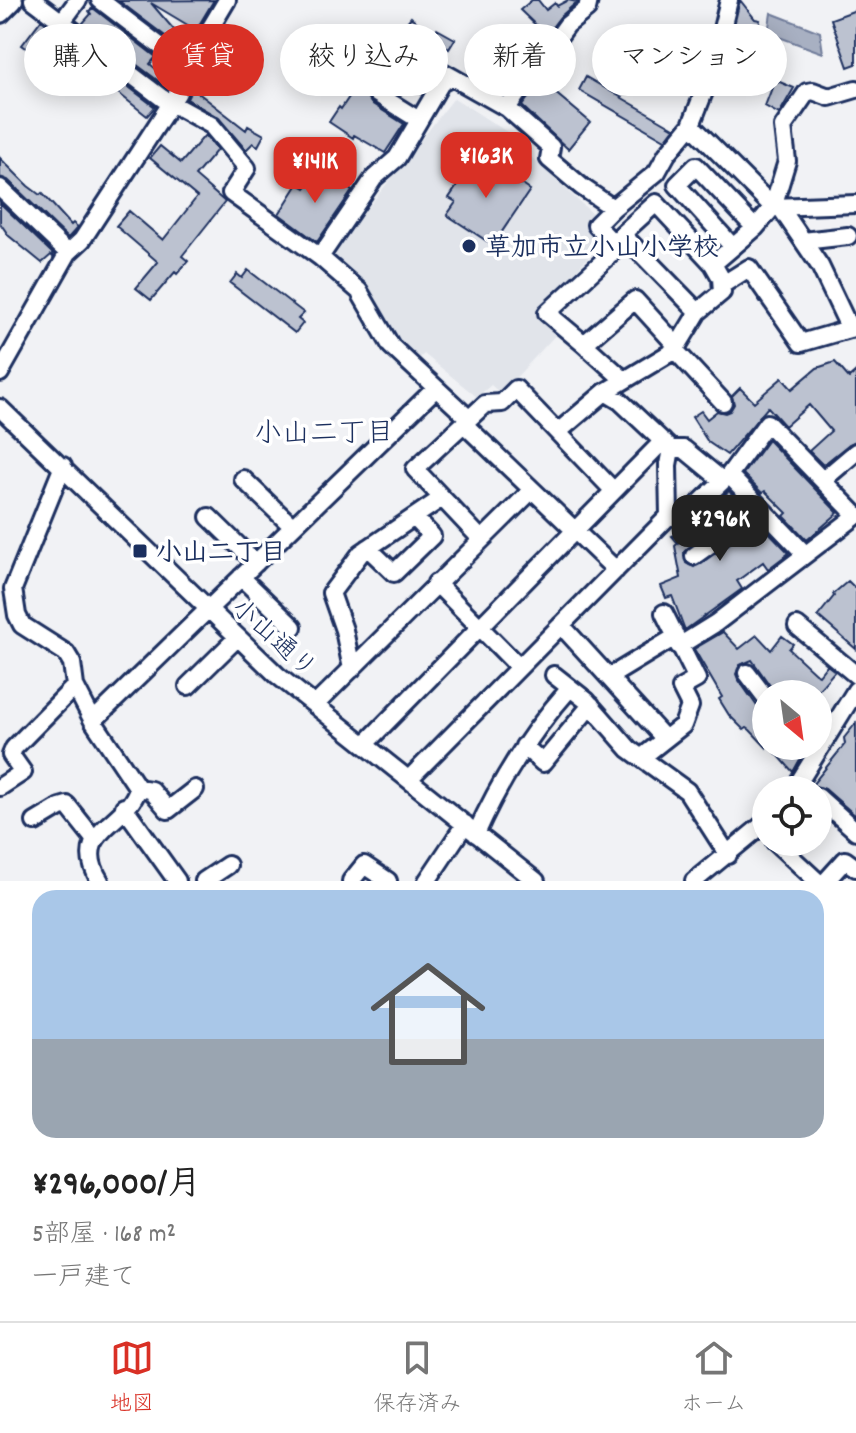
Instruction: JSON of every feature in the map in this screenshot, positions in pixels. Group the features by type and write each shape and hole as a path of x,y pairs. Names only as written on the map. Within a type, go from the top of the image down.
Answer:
{"main road":[{"path":"0,12 12,0"}],"street":[{"path":"33,0 162,98 211,125 247,168 231,193 320,257 359,291 391,346 465,415 467,427 531,491 616,570"},
{"path":"61,23 78,0"},
{"path":"100,0 152,40"},
{"path":"214,24 227,0"},
{"path":"507,108 567,25 587,9 589,0"},
{"path":"624,380 547,313 611,254 613,243 596,225 657,172 667,154 691,125 711,74 729,0"},
{"path":"419,120 377,94 407,52 507,108 551,147 549,159 613,208"},
{"path":"320,257 374,178 397,158 441,83 452,77"},
{"path":"713,264 776,207 787,161 783,127 807,92 829,97 856,89"},
{"path":"0,373 68,253 82,240 174,96"},
{"path":"691,125 776,207 820,266 853,328 801,343 749,268 722,285"},
{"path":"733,247 677,185 696,166 755,228"},
{"path":"0,188 68,253"},
{"path":"558,432 605,392 676,348 698,312 722,292 721,278 713,264 656,203 622,234 619,244 612,250"},
{"path":"776,207 856,204"},
{"path":"622,234 698,312"},
{"path":"803,241 848,236"},
{"path":"584,344 635,300 723,402"},
{"path":"93,721 435,389"},
{"path":"481,539 415,469 485,404 502,403 516,389 613,490"},
{"path":"605,392 620,401 667,445 684,449 726,478 805,554"},
{"name":"小山通り","path":"0,408 237,638 315,705 536,881"},
{"path":"609,677 716,623 856,515 767,423 726,478 696,507 684,518 669,516"},
{"path":"365,744 613,490 667,445"},
{"path":"409,779 669,516 667,445"},
{"path":"823,480 856,452"},
{"path":"63,466 13,589 13,601 22,625 66,653 72,663 75,686 93,721 138,788 151,790 168,810 195,789"},
{"path":"243,479 293,527"},
{"path":"315,705 531,491"},
{"path":"352,669 344,630 331,593 361,553 442,498"},
{"path":"696,507 718,537"},
{"path":"209,517 256,563"},
{"path":"368,548 394,573 432,536 414,517"},
{"path":"694,556 733,528"},
{"path":"241,577 293,627"},
{"path":"436,583 519,667"},
{"path":"641,758 683,725 690,706 681,688 697,679 664,613"},
{"path":"561,625 665,739"},
{"path":"797,626 856,675"},
{"path":"188,686 237,638"},
{"path":"747,673 752,680"},
{"path":"554,675 591,705 629,749 687,791 728,855"},
{"path":"0,787 23,772 11,755 14,748 75,686"},
{"path":"427,881 470,829 539,723 570,688"},
{"path":"832,727 856,690"},
{"path":"524,746 543,763 591,705"},
{"path":"0,736 14,748"},
{"path":"94,879 91,850 94,839 134,799 138,788"},
{"path":"35,822 67,805 94,839"},
{"path":"832,809 850,825 856,806"},
{"path":"124,807 177,881"},
{"path":"694,881 752,836"},
{"path":"790,856 817,881"},
{"path":"826,881 845,860 856,868"},
{"path":"204,881 228,865"},
{"path":"351,881 364,865 388,881"}],"shaded area":[{"name":"草加市立小山小学校","path":"454,98 527,145 531,157 596,217 604,240 539,311 560,330 501,394 491,385 477,397 424,354 414,363 337,262 334,251"}],"water":[{"path":"771,13 820,32 823,53 787,40 787,24 769,24"}],"building":[{"path":"214,0 200,24 186,24 151,3 169,24 152,26 119,1"},
{"path":"532,0 538,0 546,10 555,3 557,6 568,0 577,2 555,24 535,24 520,10"},
{"path":"740,0 755,19 760,20 759,24 734,24"},
{"path":"93,8 114,24 82,24 91,14 89,11"},
{"path":"856,10 856,64 848,67 831,19"},
{"path":"411,17 419,24 405,24"},
{"path":"448,35 455,39 448,48"},
{"path":"136,41 152,54 152,76 136,64"},
{"path":"586,77 592,80 592,96 619,96 674,128 665,140 579,90"},
{"path":"787,85 794,88 779,114 765,106 769,96 787,96"},
{"path":"136,93 155,107 147,116 122,96 136,96"},
{"path":"188,96 202,96 246,130 248,126 264,135 258,146 253,143 246,150 219,118 187,99"},
{"path":"350,96 367,96 371,103 404,124 385,153 329,122 339,107 341,109"},
{"path":"530,96 559,96 590,122 568,149 522,106"},
{"path":"205,135 217,150 195,176 225,202 182,256 188,261 151,300 136,288 158,262 116,226 129,211 163,240 197,197 150,158 160,146 181,163"},
{"path":"478,155 530,190 493,245 447,215 456,202 449,198"},
{"path":"0,158 28,186 40,195 42,193 71,225 73,223 78,227 68,238 8,180 0,177"},
{"path":"318,172 330,181 333,177 352,191 317,242 279,214 298,184 305,188"},
{"path":"0,203 53,257 51,255 42,263 9,236 0,223"},
{"path":"248,270 304,313 298,319 303,323 295,333 230,283 237,274 242,278"},
{"path":"835,362 849,378 856,372 856,441 823,465 809,451 831,431 809,405 785,426 768,407 727,455 708,442 692,417 701,411 707,419 717,411 730,411 734,404 732,396 740,388 754,402 782,378 792,389 817,368"},
{"path":"768,440 838,513 807,540 784,516 787,513 743,474"},
{"path":"729,491 789,553 768,569 763,562 737,581 742,589 685,630 672,596 666,598 661,586 681,578 675,546 678,543 672,536 690,527 695,533 699,530 703,536 684,552 686,563 694,567 739,537 744,528 741,521 733,517 721,523 710,508"},
{"path":"848,581 856,589 856,649 818,616 833,594"},
{"path":"723,632 739,649 757,635 771,650 782,636 793,644 789,649 815,673 819,675 827,665 835,671 827,680 766,680 752,660 740,665 736,674 752,699 752,732 747,728 744,730 729,715 694,649"},
{"path":"856,723 856,816 832,795 832,776 819,776 845,744 844,738"},
{"path":"782,760 800,760 793,772"}],"place":[{"name":"草加市立小山小学校","path":"469,246"},
{"name":"小山二丁目","path":"140,551"}],"district":[{"name":"小山二丁目","path":"324,431"}]}
